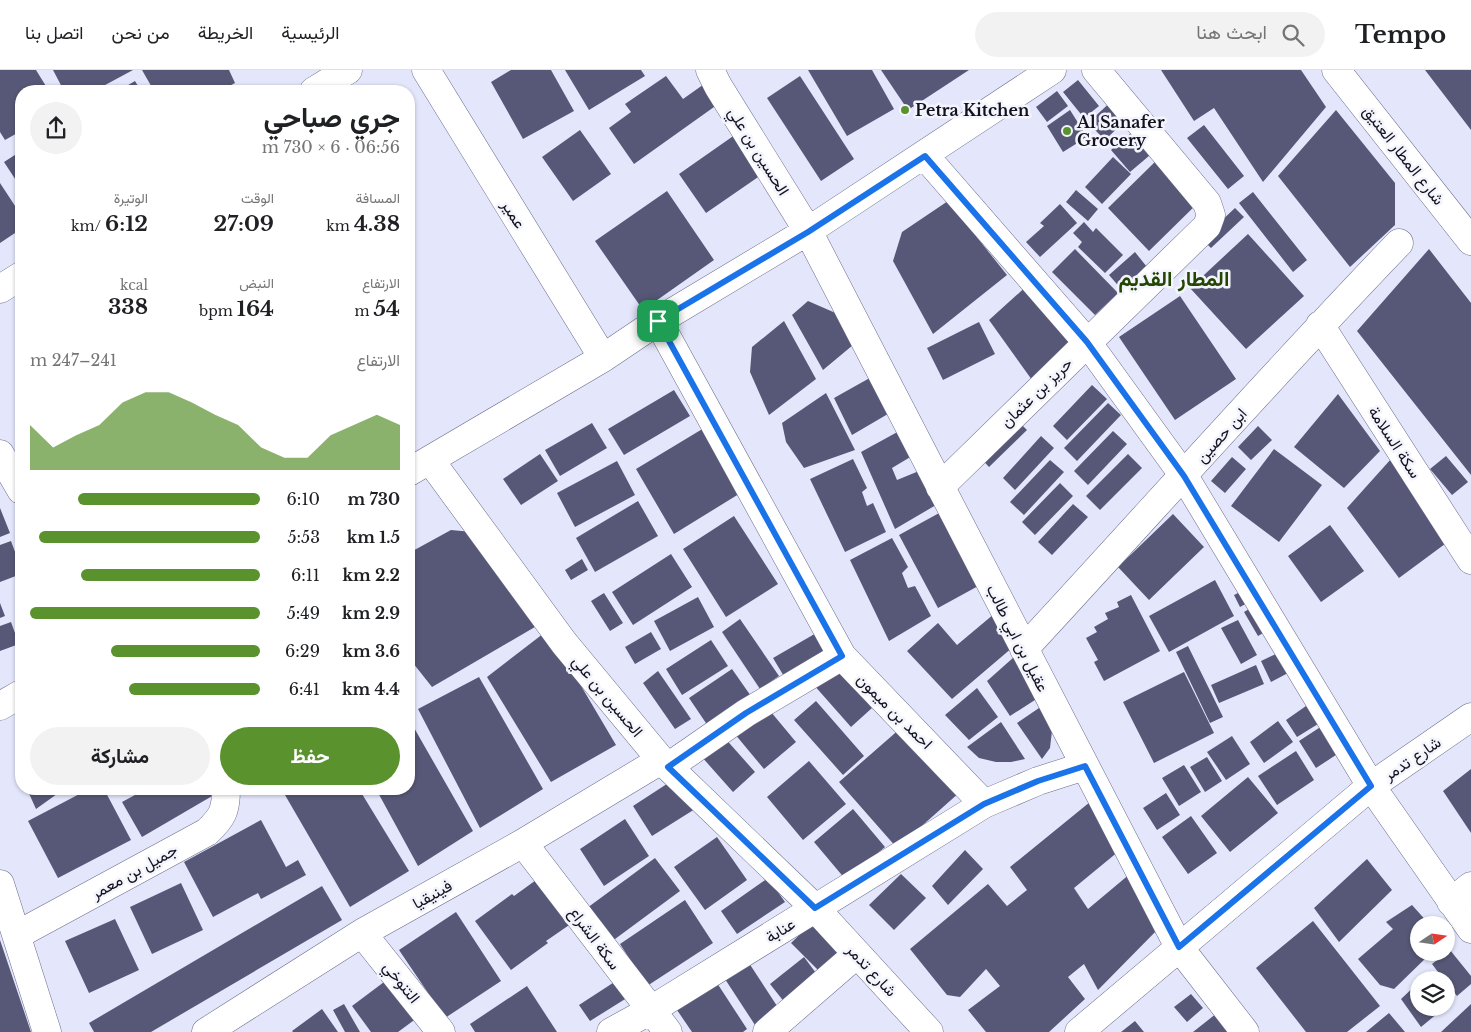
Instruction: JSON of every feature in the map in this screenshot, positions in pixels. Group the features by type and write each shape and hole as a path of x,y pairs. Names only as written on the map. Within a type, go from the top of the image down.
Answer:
{"street":[{"path":"324,85 348,70"},
{"name":"عمير","path":"426,70 603,358"},
{"name":"الحسين بن علي","path":"710,70 808,232"},
{"name":"الحسين بن علي","path":"815,908 664,763 419,466 603,358 658,321 808,232 1052,70"},
{"name":"حريز بن عثمان","path":"940,487 1207,226 1210,215 1206,204 1096,70"},
{"name":"شارع المطار العتيق","path":"1336,70 1471,241"},
{"path":"925,156 1087,342 1184,476 1371,786 1461,894 1471,929"},
{"name":"عقيل بن ابي طالب","path":"808,232 1179,947 1246,1032"},
{"name":"ابن حصين","path":"1024,650 1320,325 1399,243"},
{"path":"0,289 15,280"},
{"name":"احمد بن ميمون","path":"658,321 842,656 984,804"},
{"name":"سكة السلامة","path":"1320,325 1471,560"},
{"path":"0,454 15,480"},
{"name":"فينيقيا","path":"206,1032 362,933 664,763 842,656"},
{"path":"0,706 15,697"},
{"name":"شارع تدمر","path":"1079,1032 1371,786 1471,718"},
{"name":"عنابة","path":"611,1032 651,1010 984,804 1038,781 1085,766"},
{"name":"جميل بن معمر","path":"17,935 207,832 220,820 226,804 226,795"},
{"name":"سكة الشراع","path":"523,843 668,1032"},
{"path":"0,884 46,1032"},
{"name":"شارع تدمر","path":"815,908 929,1032"},
{"name":"التنوخي","path":"362,933 440,1032"},
{"path":"766,1032 858,954"}],"building":[{"path":"0,70 36,70 45,85 15,85 15,134 5,140 0,132"},
{"path":"53,70 133,70 105,85 61,85"},
{"path":"142,70 229,70 235,83 231,85 151,85"},
{"path":"511,70 551,70 574,111 523,139 491,82"},
{"path":"565,70 641,70 645,76 589,110"},
{"path":"808,70 872,70 894,109 847,136"},
{"path":"881,70 969,70 908,110"},
{"path":"1161,70 1301,70 1326,107 1263,182 1214,108 1194,121"},
{"path":"1425,70 1471,70 1471,130"},
{"path":"666,76 683,99 707,82 721,102 634,164 609,128 631,112 625,104"},
{"path":"800,76 854,159 821,181 767,98"},
{"path":"1078,80 1099,106 1084,118 1063,92"},
{"path":"135,81 137,85 128,85"},
{"path":"1057,91 1068,106 1047,122 1036,107"},
{"path":"1116,97 1132,114 1105,140 1088,123"},
{"name":"Al Sanafer Grocery","path":"1070,110 1087,137 1063,152 1047,126"},
{"path":"1336,110 1395,183 1395,225 1350,267 1278,176"},
{"path":"1204,125 1244,176 1228,189 1187,138"},
{"path":"1137,128 1156,150 1130,172 1111,150"},
{"path":"580,130 611,174 573,201 542,157"},
{"path":"739,132 767,171 706,213 679,174"},
{"path":"15,155 15,179 4,162"},
{"path":"1161,156 1202,199 1149,251 1108,208"},
{"path":"1113,157 1131,174 1102,204 1085,187"},
{"path":"0,183 15,206 15,233 0,243"},
{"path":"1076,190 1098,209 1088,221 1066,202"},
{"path":"667,191 714,260 643,310 595,241"},
{"path":"1253,192 1307,260 1293,272 1239,203"},
{"path":"948,201 1007,275 933,334 893,261 902,232"},
{"path":"1060,204 1077,223 1040,257 1026,242 1044,226 1040,223"},
{"path":"1235,208 1244,217 1211,248 1202,239"},
{"path":"1084,222 1093,232 1096,228 1123,255 1105,273 1078,247 1082,242 1073,233"},
{"path":"1248,234 1304,296 1246,349 1190,288"},
{"path":"1075,249 1118,293 1095,315 1052,272"},
{"path":"1429,249 1471,303 1471,475 1357,331"},
{"path":"1135,252 1147,267 1122,290 1109,275"},
{"path":"1030,283 1074,341 1032,380 989,320"},
{"path":"1180,296 1236,379 1175,420 1119,337"},
{"path":"808,301 847,318 859,340 823,370 792,315"},
{"path":"784,321 816,379 769,415 750,372 752,347"},
{"path":"979,322 995,354 943,380 927,348"},
{"path":"875,375 893,411 852,435 834,398"},
{"path":"1092,385 1107,399 1067,440 1053,426"},
{"path":"674,390 690,416 624,455 608,429"},
{"path":"826,393 855,450 804,468 786,442 782,423"},
{"path":"1338,394 1380,451 1344,488 1294,447"},
{"path":"1108,403 1121,415 1077,461 1064,448"},
{"path":"1016,419 1027,430 989,467 979,456"},
{"path":"592,423 607,448 560,476 545,450"},
{"path":"709,425 747,489 674,534 636,469"},
{"path":"1258,426 1272,440 1251,460 1238,447"},
{"path":"901,430 912,456 892,468 897,480 919,471 936,505 895,529 861,452"},
{"path":"1113,431 1127,444 1088,485 1074,471"},
{"path":"1041,436 1054,448 1015,490 1003,478"},
{"path":"1274,449 1322,485 1279,542 1231,506"},
{"path":"540,454 558,481 521,505 503,479"},
{"path":"1128,454 1142,468 1100,510 1086,496"},
{"path":"1446,456 1468,482 1452,495 1430,469"},
{"path":"1232,457 1246,469 1225,493 1211,481"},
{"path":"853,459 867,488 862,492 867,506 873,503 886,532 845,552 810,479"},
{"path":"1391,459 1449,541 1399,578 1347,508"},
{"path":"1050,460 1064,472 1024,515 1010,502"},
{"path":"617,461 635,495 575,527 557,493"},
{"path":"1060,483 1073,496 1035,535 1022,522"},
{"path":"638,501 658,536 595,572 576,538"},
{"path":"1073,504 1088,517 1052,555 1038,542"},
{"path":"0,508 10,533 0,537"},
{"path":"941,512 980,585 938,608 899,535"},
{"path":"1173,514 1204,547 1149,600 1118,567"},
{"path":"734,516 778,584 726,617 683,549"},
{"path":"1330,525 1364,571 1321,602 1288,556"},
{"path":"451,530 472,532 540,624 432,687 415,666 415,550"},
{"path":"892,538 908,567 902,573 908,588 915,586 931,616 889,641 850,560"},
{"path":"11,541 15,552 15,576 0,582 0,545"},
{"path":"671,554 692,587 633,625 612,592"},
{"path":"582,559 588,570 571,580 565,570"},
{"path":"1215,580 1234,616 1169,652 1149,616"},
{"path":"1244,590 1249,602 1240,607 1234,595"},
{"path":"604,593 623,623 610,631 591,601"},
{"path":"1131,595 1160,651 1104,681 1094,662 1098,660 1086,638 1097,632 1094,627 1108,619 1105,613 1119,607 1117,602"},
{"path":"698,597 714,627 670,651 654,621"},
{"path":"0,603 5,616 0,618"},
{"path":"1256,605 1270,629 1258,636 1244,612"},
{"path":"994,614 1013,647 952,699 907,651 938,623 957,645"},
{"path":"740,619 779,676 760,689 722,632"},
{"path":"1238,620 1257,655 1241,664 1221,628"},
{"path":"11,622 15,633 15,645 0,651 0,626"},
{"path":"548,630 616,745 551,782 487,677"},
{"path":"651,632 661,649 635,664 625,647"},
{"path":"818,632 829,652 785,678 773,658"},
{"path":"711,640 728,666 682,695 666,669"},
{"path":"1188,646 1223,717 1210,723 1176,652"},
{"path":"1278,653 1288,673 1271,682 1261,661"},
{"path":"1014,657 1038,698 1010,716 987,681"},
{"path":"834,665 872,708 851,727 813,684"},
{"path":"1256,665 1264,684 1219,703 1211,685"},
{"path":"732,669 753,699 710,729 689,698"},
{"path":"658,671 691,719 675,729 643,683"},
{"path":"1184,672 1214,733 1154,763 1123,702"},
{"path":"479,677 543,789 480,828 418,709"},
{"path":"977,688 998,717 969,740 945,715"},
{"path":"816,701 864,756 843,775 794,720"},
{"path":"766,706 796,742 764,769 734,733"},
{"path":"1306,706 1318,724 1297,737 1286,720"},
{"path":"1039,708 1049,717 1052,731 1050,748 1042,759 1017,723"},
{"path":"1278,721 1293,742 1264,763 1250,742"},
{"path":"1001,722 1025,759 1011,762 996,762 979,758 967,747"},
{"path":"1322,726 1339,753 1316,768 1299,741"},
{"path":"902,727 960,792 897,848 839,782"},
{"path":"415,730 473,831 418,866 379,795 415,795"},
{"path":"723,736 755,772 733,792 701,756"},
{"path":"1232,736 1250,764 1226,780 1207,752"},
{"path":"1296,751 1314,780 1277,805 1258,776"},
{"path":"1207,757 1222,781 1205,792 1190,767"},
{"path":"809,761 846,804 803,840 767,797"},
{"path":"1184,765 1201,792 1179,806 1162,778"},
{"path":"1471,769 1471,833 1443,791"},
{"path":"1248,777 1278,813 1230,852 1201,816"},
{"path":"676,778 695,809 652,836 633,806"},
{"path":"1166,793 1180,815 1157,830 1143,808"},
{"path":"30,795 56,795 36,809"},
{"path":"78,795 107,795 131,840 58,878 28,821"},
{"path":"135,795 214,795 142,837 122,802"},
{"path":"285,795 363,795 409,871 350,907"},
{"path":"1090,802 1119,851 1074,888 1088,909 1131,873 1160,927 1098,990 1084,964 1068,977 1085,999 1049,1032 986,1032 968,1010 1000,986 986,969 960,997 947,995 910,949 988,884 1007,906 1027,890 1010,867"},
{"path":"853,809 885,847 846,880 814,842"},
{"path":"1191,816 1217,853 1188,874 1162,837"},
{"path":"625,819 649,856 604,886 580,849"},
{"path":"261,820 286,867 298,860 306,875 261,899 258,893 213,917 184,862"},
{"path":"717,837 747,880 705,910 674,867"},
{"path":"965,850 983,869 948,905 932,886"},
{"path":"655,858 680,891 611,942 587,908"},
{"path":"1367,859 1392,890 1339,942 1314,908"},
{"path":"901,874 926,898 894,930 869,905"},
{"path":"543,875 575,921 546,941 548,943 511,970 475,921 512,894 514,896"},
{"path":"768,878 785,902 737,934 721,911"},
{"path":"181,883 203,930 152,954 130,907"},
{"path":"322,886 342,920 151,1032 94,1032 89,1023"},
{"path":"685,900 713,943 647,986 620,944"},
{"path":"1412,905 1422,916 1410,916 1410,961 1423,961 1412,971 1410,971 1410,973 1394,989 1380,985 1358,959 1393,929 1386,922"},
{"path":"456,912 501,981 445,1018 399,950"},
{"path":"115,919 139,970 89,993 65,941"},
{"path":"1313,921 1380,1006 1347,1032 1306,1032 1256,968"},
{"path":"813,922 841,950 820,972 791,943"},
{"path":"0,940 31,1032 0,1032"},
{"path":"1455,956 1471,976 1471,984 1457,996 1455,993 1455,971 1437,971 1432,964 1436,961 1455,961"},
{"path":"804,957 822,981 789,1008 770,984"},
{"path":"747,960 779,1009 755,1025 723,976"},
{"path":"388,979 417,1018 398,1032 371,1032 352,1006"},
{"path":"619,979 630,996 590,1021 579,1005"},
{"path":"717,983 747,1029 743,1032 692,1032 677,1010"},
{"path":"527,986 557,1032 475,1032 470,1024"},
{"path":"1410,990 1410,1012 1401,999"},
{"path":"1191,994 1203,1008 1187,1022 1174,1007"},
{"path":"344,1004 360,1032 345,1032 333,1010"},
{"path":"1471,1004 1471,1032 1441,1032"},
{"path":"322,1009 338,1032 292,1031"},
{"path":"1217,1013 1232,1032 1193,1032"},
{"path":"1389,1013 1405,1032 1366,1032"},
{"path":"1413,1016 1434,1016 1421,1027"},
{"path":"1135,1021 1144,1032 1121,1032"}],"place":[{"name":"Petra Kitchen","path":"905,110"},
{"name":"Al Sanafer Grocery","path":"1067,131"}],"district":[{"name":"المطار القديم","path":"1174,279"}],"route":[{"path":"925,156 1087,342 1184,476 1371,786 1179,947 1085,766 1038,781 984,804 815,908 668,767 746,713 842,656 658,321 808,232 925,156"}]}
